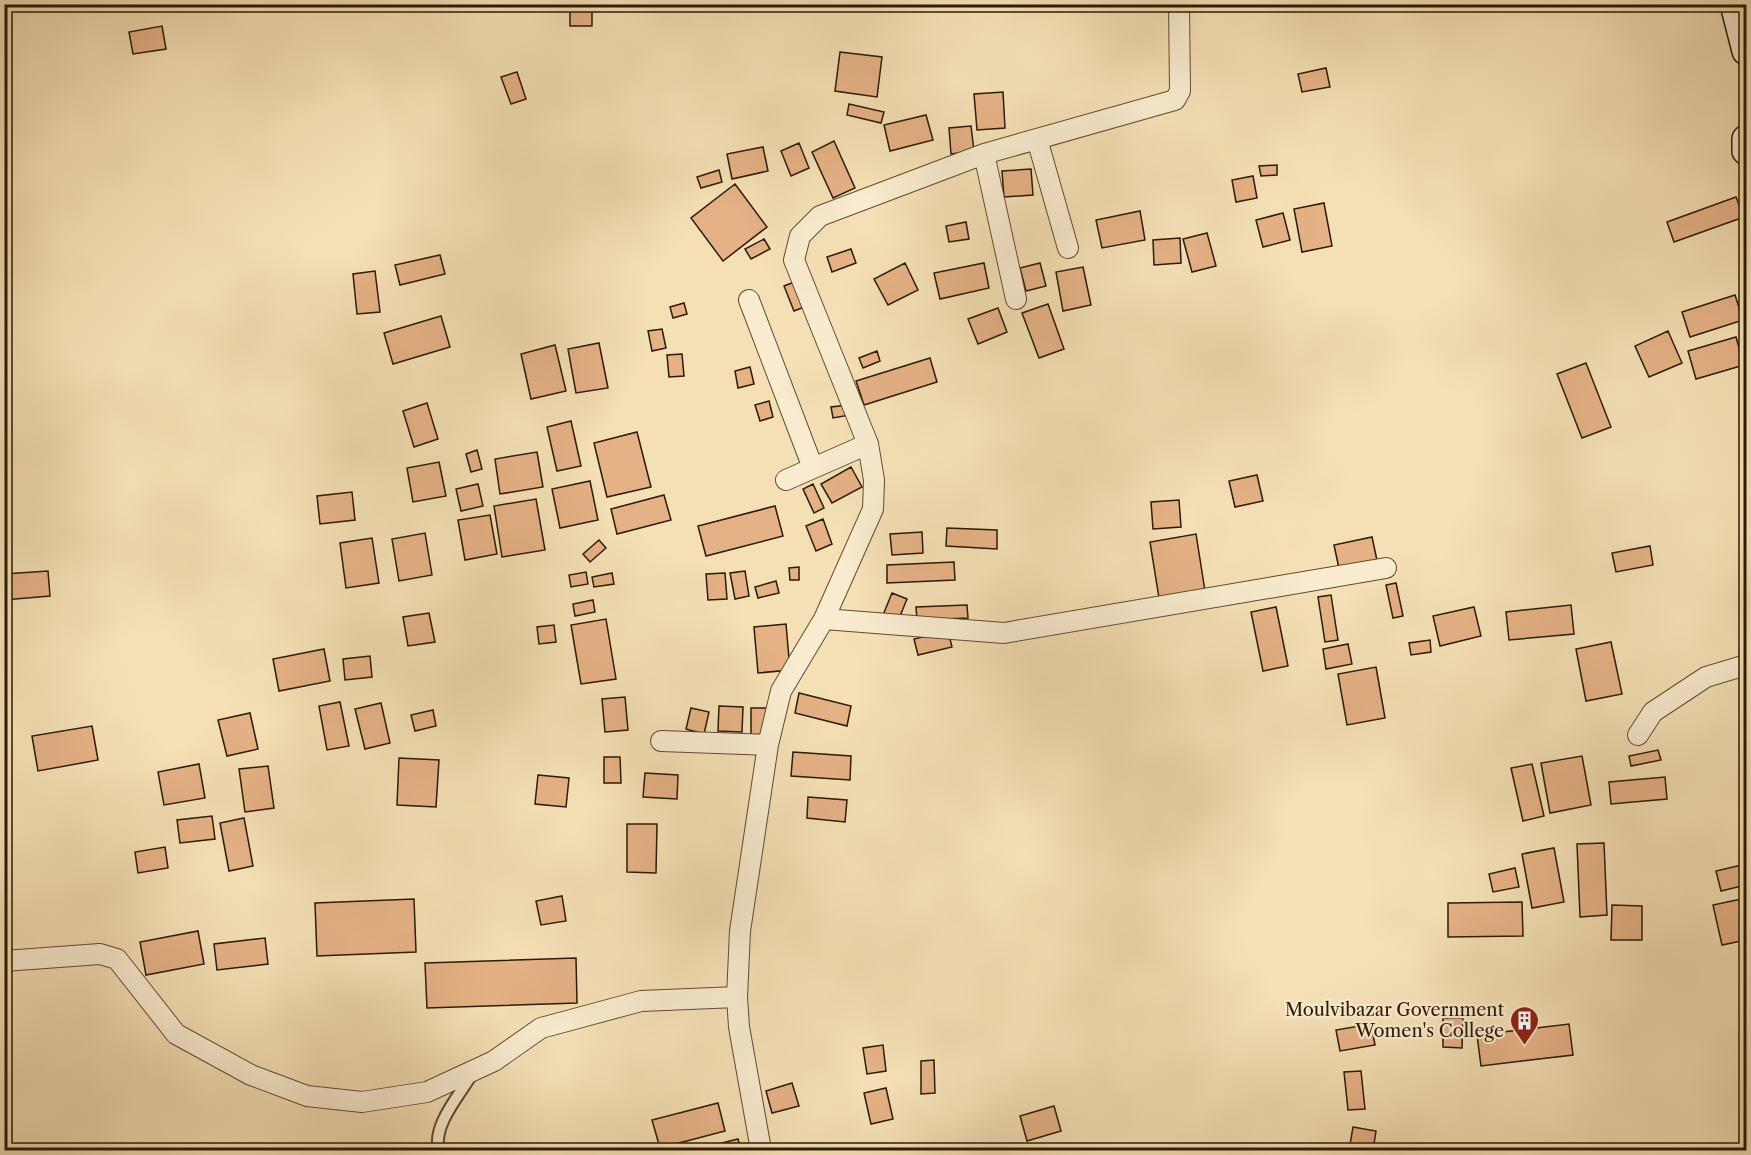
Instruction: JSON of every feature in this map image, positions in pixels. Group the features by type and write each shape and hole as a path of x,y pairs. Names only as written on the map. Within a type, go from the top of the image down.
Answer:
{"street":[{"path":"761,1150 736,997 740,931 768,745 781,691 824,619 873,509 874,480 868,444 794,260 800,236 820,216 984,154 1175,100 1180,92 1179,4"},
{"path":"1734,4 1746,51"},
{"path":"1037,139 1068,248"},
{"path":"1746,139 1746,151"},
{"path":"984,154 1016,299"},
{"path":"748,300 813,468"},
{"path":"786,480 868,444"},
{"path":"824,619 1004,633 1386,568"},
{"path":"1638,735 1653,712 1706,676 1746,665"},
{"path":"661,741 768,745"},
{"path":"4,961 100,954 117,959 176,1034 250,1075 307,1096 362,1102 427,1092 494,1061 541,1029 641,1001 736,997"}],"lane":[{"path":"439,1150 436,1139 442,1125 475,1069"}],"building":[{"path":"570,4 592,4 592,26 570,26"},
{"path":"162,26 166,49 133,54 129,32"},
{"path":"840,52 882,57 877,97 835,91"},
{"path":"1326,68 1330,87 1302,92 1298,74"},
{"path":"517,72 526,99 511,104 501,77"},
{"path":"1003,92 1005,128 977,130 974,94"},
{"path":"849,104 884,112 881,123 847,115"},
{"path":"926,115 933,140 890,151 884,125"},
{"path":"971,126 974,151 951,154 949,128"},
{"path":"834,141 855,188 833,198 812,152"},
{"path":"799,143 809,168 791,176 781,151"},
{"path":"763,147 768,171 732,179 727,154"},
{"path":"1277,165 1277,175 1261,176 1259,166"},
{"path":"1031,169 1033,195 1004,197 1002,171"},
{"path":"719,170 722,182 701,188 697,177"},
{"path":"1253,176 1257,198 1236,202 1232,180"},
{"path":"735,184 767,227 723,261 691,218"},
{"path":"1736,197 1744,217 1674,242 1667,222"},
{"path":"1324,203 1332,246 1302,252 1294,209"},
{"path":"1140,211 1145,240 1102,248 1096,220"},
{"path":"1283,213 1290,240 1263,247 1256,220"},
{"path":"966,222 969,239 949,242 946,226"},
{"path":"1207,233 1216,266 1192,272 1183,239"},
{"path":"1180,238 1181,263 1154,265 1153,240"},
{"path":"764,239 770,249 751,259 745,249"},
{"path":"851,249 856,263 832,272 827,257"},
{"path":"440,255 445,274 400,285 395,265"},
{"path":"905,263 918,290 888,305 874,279"},
{"path":"984,263 989,288 940,299 934,273"},
{"path":"1040,263 1046,286 1026,291 1020,268"},
{"path":"1083,267 1091,305 1063,311 1056,272"},
{"path":"375,271 380,312 357,314 353,274"},
{"path":"797,281 807,306 794,311 784,286"},
{"path":"1735,295 1743,320 1690,337 1682,312"},
{"path":"684,303 687,314 673,318 670,307"},
{"path":"1048,304 1064,349 1039,358 1022,313"},
{"path":"998,308 1007,332 978,344 968,319"},
{"path":"441,316 450,347 393,364 384,333"},
{"path":"662,329 666,348 652,351 648,331"},
{"path":"1668,331 1682,363 1649,377 1635,346"},
{"path":"1736,337 1744,365 1696,379 1688,351"},
{"path":"599,343 608,388 576,393 568,349"},
{"path":"555,345 566,391 531,399 521,354"},
{"path":"877,351 880,361 863,368 859,358"},
{"path":"682,354 684,376 669,377 667,355"},
{"path":"930,358 937,382 864,405 856,381"},
{"path":"1586,363 1611,427 1582,438 1557,374"},
{"path":"750,367 754,384 738,388 735,371"},
{"path":"769,401 773,417 760,421 755,405"},
{"path":"427,403 438,439 414,447 403,411"},
{"path":"848,405 850,415 833,418 831,407"},
{"path":"571,421 581,466 557,471 547,427"},
{"path":"637,432 651,487 607,497 594,443"},
{"path":"477,450 482,469 471,472 466,454"},
{"path":"537,452 543,487 500,494 495,459"},
{"path":"439,462 446,496 413,502 407,468"},
{"path":"851,467 862,487 832,503 821,484"},
{"path":"1257,475 1263,501 1235,507 1229,481"},
{"path":"590,481 598,520 560,528 552,489"},
{"path":"478,484 483,506 461,511 456,489"},
{"path":"813,484 824,508 814,513 803,489"},
{"path":"352,492 355,520 320,524 317,496"},
{"path":"664,495 671,520 617,534 611,509"},
{"path":"536,499 545,550 502,557 494,506"},
{"path":"1179,500 1181,527 1153,529 1151,502"},
{"path":"775,506 783,536 706,556 698,526"},
{"path":"490,515 497,554 465,560 458,520"},
{"path":"823,519 832,544 816,551 806,526"},
{"path":"947,528 997,530 997,549 946,546"},
{"path":"922,532 923,553 892,555 890,534"},
{"path":"425,533 432,575 399,581 392,539"},
{"path":"1196,534 1205,591 1159,598 1150,542"},
{"path":"1372,537 1378,565 1340,573 1334,545"},
{"path":"372,538 379,583 346,588 340,543"},
{"path":"599,540 606,548 590,562 583,554"},
{"path":"1650,546 1653,565 1616,572 1612,553"},
{"path":"954,562 955,580 887,583 887,565"},
{"path":"799,567 799,580 790,580 789,568"},
{"path":"48,571 50,596 4,600 4,574"},
{"path":"745,571 749,596 735,599 730,573"},
{"path":"586,572 588,584 571,587 569,575"},
{"path":"612,573 614,584 594,587 592,577"},
{"path":"725,573 727,599 708,600 706,574"},
{"path":"776,581 779,593 758,598 755,587"},
{"path":"1396,583 1403,616 1393,618 1386,585"},
{"path":"892,593 907,599 898,621 883,615"},
{"path":"1331,595 1338,640 1325,642 1318,597"},
{"path":"593,600 595,612 575,616 573,604"},
{"path":"967,605 968,618 917,620 916,607"},
{"path":"1571,605 1574,634 1509,640 1506,612"},
{"path":"1276,607 1288,666 1263,671 1251,612"},
{"path":"1474,607 1481,636 1440,646 1433,616"},
{"path":"429,613 435,642 408,646 403,617"},
{"path":"606,619 616,679 581,684 571,625"},
{"path":"786,624 790,670 758,673 754,627"},
{"path":"554,625 556,642 539,644 537,627"},
{"path":"948,631 952,647 918,655 914,639"},
{"path":"1430,640 1431,652 1411,655 1409,643"},
{"path":"1611,642 1622,694 1586,701 1576,649"},
{"path":"1348,644 1352,664 1326,669 1323,649"},
{"path":"324,649 330,681 279,691 273,659"},
{"path":"370,656 372,677 345,680 343,659"},
{"path":"1376,667 1385,718 1347,725 1338,674"},
{"path":"799,693 851,706 847,726 795,713"},
{"path":"625,697 628,730 605,732 602,699"},
{"path":"340,702 349,746 327,750 319,706"},
{"path":"381,703 390,743 365,749 355,709"},
{"path":"719,706 743,707 742,732 718,731"},
{"path":"691,708 709,712 704,734 686,729"},
{"path":"751,708 767,708 768,737 751,738"},
{"path":"433,710 436,726 415,731 411,715"},
{"path":"250,713 258,749 227,756 218,720"},
{"path":"92,726 98,760 38,771 32,736"},
{"path":"1658,750 1661,760 1631,766 1629,756"},
{"path":"793,752 851,756 850,780 791,776"},
{"path":"1582,756 1591,805 1550,813 1541,763"},
{"path":"604,757 620,757 621,783 604,783"},
{"path":"399,758 439,760 436,807 397,805"},
{"path":"199,764 205,798 164,805 158,772"},
{"path":"1532,764 1544,816 1523,821 1511,768"},
{"path":"268,766 274,808 245,812 239,769"},
{"path":"645,773 678,775 677,799 643,797"},
{"path":"538,775 569,778 566,807 535,804"},
{"path":"1665,777 1667,799 1611,804 1609,782"},
{"path":"808,797 847,800 845,822 807,818"},
{"path":"212,816 215,839 180,843 177,820"},
{"path":"244,818 253,866 229,871 220,823"},
{"path":"627,824 657,824 656,873 627,872"},
{"path":"1604,843 1607,915 1580,917 1577,844"},
{"path":"165,847 168,868 138,873 135,852"},
{"path":"1554,848 1564,902 1532,908 1522,854"},
{"path":"1746,864 1746,885 1721,891 1716,871"},
{"path":"1515,868 1519,887 1493,892 1489,874"},
{"path":"562,896 566,921 541,925 536,901"},
{"path":"1746,898 1746,940 1722,945 1713,905"},
{"path":"414,899 416,952 317,956 315,903"},
{"path":"1522,902 1523,936 1448,937 1448,903"},
{"path":"1612,905 1642,906 1642,940 1611,940"},
{"path":"198,931 204,964 146,975 140,942"},
{"path":"265,938 268,964 217,970 214,944"},
{"path":"576,958 577,1003 427,1008 425,963"},
{"name":"Moulvibazar Government Women's College","path":"1443,1018 1463,1018 1462,1048 1443,1047"},
{"path":"1371,1024 1375,1045 1340,1051 1336,1030"},
{"name":"Moulvibazar Government Women's College","path":"1569,1024 1573,1055 1481,1066 1477,1035"},
{"path":"883,1045 886,1071 867,1074 863,1048"},
{"path":"934,1060 935,1093 921,1094 921,1061"},
{"path":"1361,1071 1365,1109 1348,1110 1344,1072"},
{"path":"792,1083 799,1106 772,1113 766,1091"},
{"path":"886,1088 893,1119 871,1124 864,1093"},
{"path":"718,1103 725,1131 660,1148 652,1120"},
{"path":"1054,1106 1061,1131 1027,1141 1020,1116"},
{"path":"1353,1127 1376,1131 1373,1150 1349,1150"},
{"path":"738,1139 741,1150 711,1150 710,1146"}],"place":[{"name":"Moulvibazar Government Women's College","path":"1525,1046"}]}
